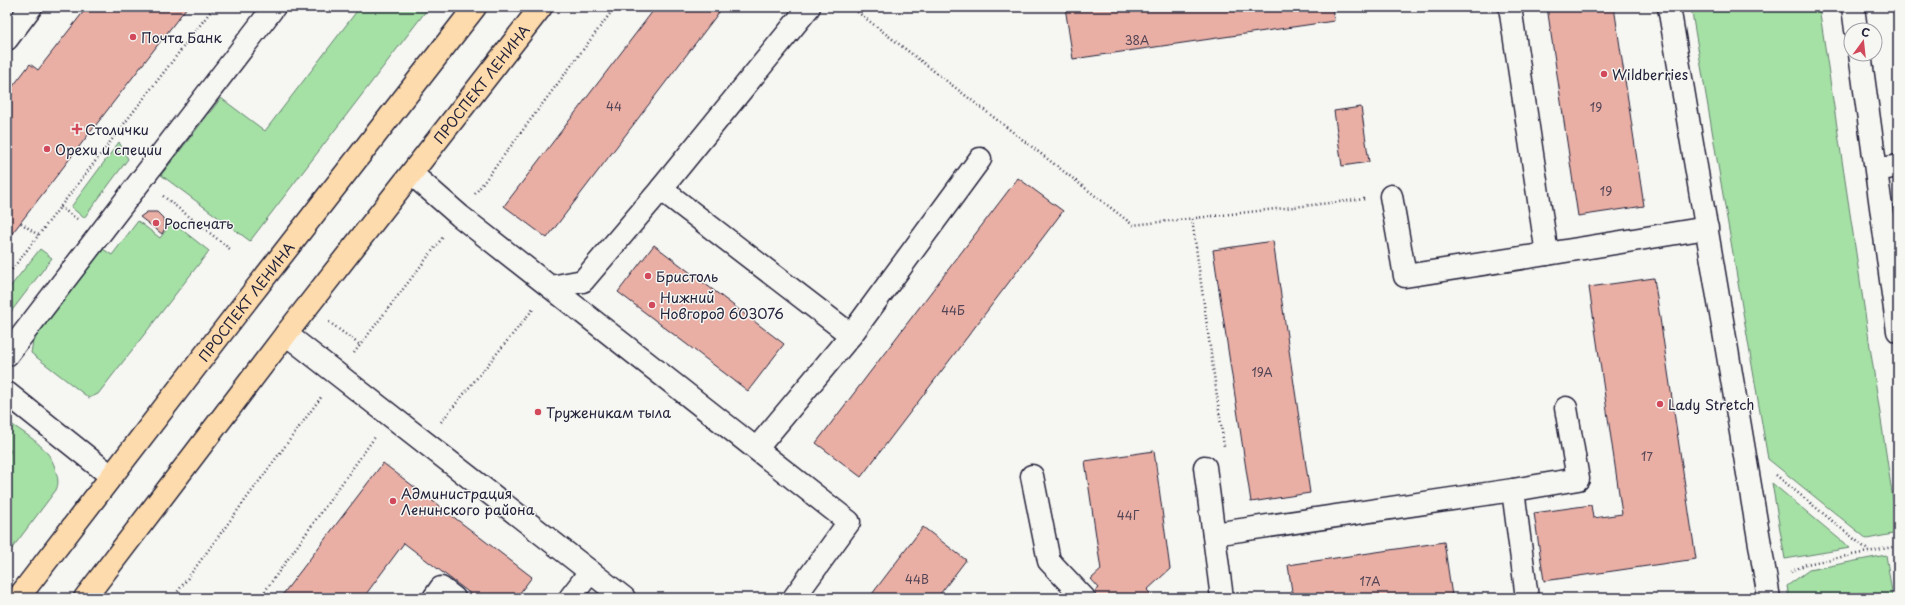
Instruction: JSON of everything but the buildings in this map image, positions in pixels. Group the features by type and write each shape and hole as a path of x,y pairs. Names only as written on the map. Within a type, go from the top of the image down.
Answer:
{"main road":[{"name":"ПРОСПЕКТ ЛЕНИНА","path":"18,598 475,7"},
{"name":"ПРОСПЕКТ ЛЕНИНА","path":"85,598 286,334 541,7"}],"street":[{"path":"7,39 31,7"},
{"path":"7,355 274,7"},
{"path":"551,287 583,281 809,7"},
{"path":"1510,7 1547,254"},
{"path":"1669,7 1768,592"},
{"path":"1853,7 1855,22"},
{"path":"1861,62 1898,330"},
{"path":"757,448 851,335 980,159"},
{"path":"1877,170 1898,166"},
{"path":"412,174 460,216 757,448 849,522 794,598"},
{"path":"661,188 851,335"},
{"path":"1391,196 1405,276 1707,228"},
{"path":"286,334 390,417 624,598"},
{"path":"7,393 111,476"},
{"path":"1214,534 1578,479 1566,408"},
{"path":"1205,467 1222,598"},
{"path":"1032,476 1049,561 1084,598"},
{"path":"1513,490 1527,598"},
{"path":"570,598 590,572"},
{"path":"434,598 441,588 454,598"}],"path":[{"path":"7,276 214,7"},
{"path":"173,598 337,375 460,216 615,7"},
{"path":"851,7 1133,225 1391,196"},
{"path":"191,218 230,249"},
{"path":"1192,219 1225,453"},
{"path":"21,223 38,235"},
{"path":"424,442 551,287"},
{"path":"327,321 360,345"},
{"path":"260,598 390,417"},
{"path":"1744,448 1869,551"},
{"path":"1768,592 1806,564 1893,547"}],"green space":[{"path":"360,7 429,7 250,241 161,175 221,98 265,131"},
{"path":"1691,7 1819,7 1898,533 1867,539 1768,459"},
{"path":"119,142 128,159 84,218 71,207"},
{"path":"138,221 160,238 172,222 209,251 98,394 89,398 31,353 33,341 103,249 112,255"},
{"path":"40,249 52,258 7,317 7,291"},
{"path":"7,421 37,442 49,455 57,474 58,486 7,555 7,457 11,451 7,447"},
{"path":"1772,483 1850,548 1785,559"},
{"path":"1886,555 1893,598 1789,598 1787,586 1809,570"}],"place":[{"name":"Почта Банк","path":"133,37"},
{"name":"Wildberries","path":"1604,74"},
{"name":"Столички","path":"77,129"},
{"name":"Орехи и специи","path":"47,149"},
{"name":"Роспечать","path":"156,223"},
{"name":"Бристоль","path":"648,276"},
{"name":"Нижний Новгород 603076","path":"652,305"},
{"name":"Lady Stretch","path":"1660,404"},
{"name":"Труженикам тыла","path":"538,412"},
{"name":"Администрация Ленинского района","path":"393,501"}]}
